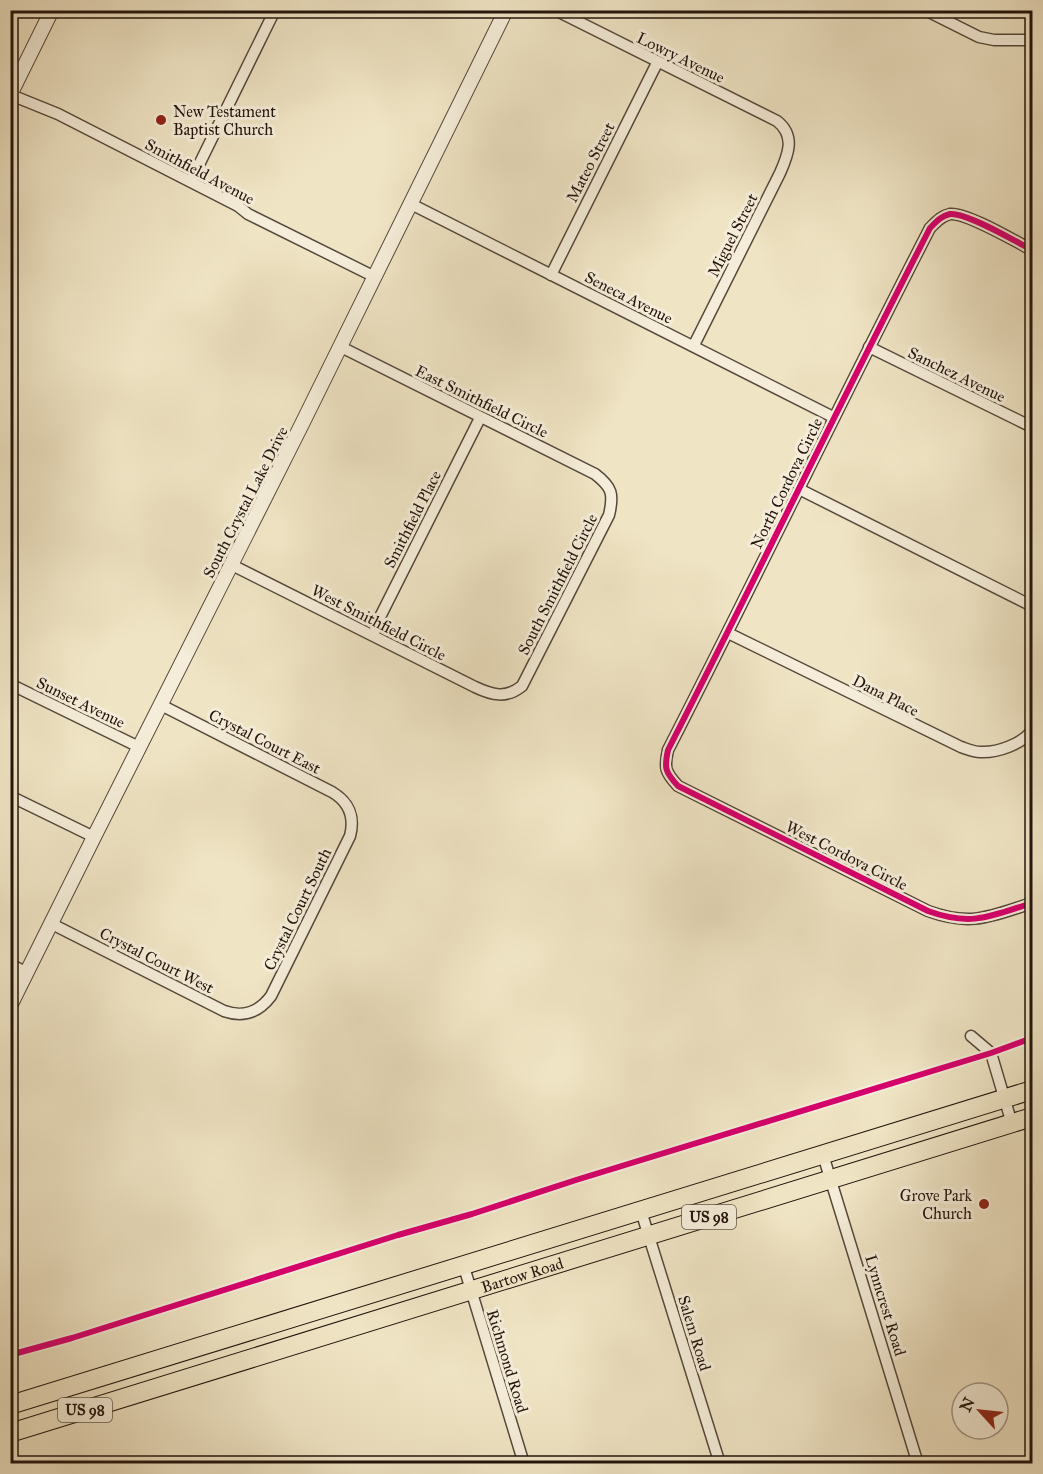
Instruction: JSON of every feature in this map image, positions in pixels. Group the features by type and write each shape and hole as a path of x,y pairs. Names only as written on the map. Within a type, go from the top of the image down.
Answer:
{"main road":[{"name":"Bartow Road","path":"10,1405 464,1267 1032,1090"},
{"name":"Bartow Road","path":"10,1433 1032,1117"}],"street":[{"path":"10,95 52,10"},
{"path":"191,181 275,10"},
{"name":"South Crystal Lake Drive","path":"10,1006 341,347 506,10"},
{"name":"Lowry Avenue","path":"555,10 777,121 784,127 788,136"},
{"path":"925,10 979,37 994,40 1032,38"},
{"name":"Mateo Street","path":"551,275 657,63"},
{"name":"Smithfield Avenue","path":"10,95 58,114 191,181 238,206 248,214 375,277"},
{"name":"Miguel Street","path":"694,345 789,154 788,136"},
{"name":"Seneca Avenue","path":"411,204 833,417"},
{"name":"North Cordova Circle","path":"665,765 668,750 800,489 833,417 930,228 949,214 963,215 1032,250"},
{"name":"East Smithfield Circle","path":"341,347 595,474 608,486"},
{"name":"Sanchez Avenue","path":"869,347 1032,428"},
{"name":"Smithfield Place","path":"373,635 480,418"},
{"name":"South Smithfield Circle","path":"514,692 522,686 609,514 613,498 608,486"},
{"path":"800,489 1032,606"},
{"name":"West Smithfield Circle","path":"232,565 491,695 514,692"},
{"name":"Dana Place","path":"728,633 961,747 980,752 1006,748 1027,737 1032,730"},
{"name":"Sunset Avenue","path":"10,684 139,747"},
{"name":"Crystal Court East","path":"161,705 332,792 342,798 350,810"},
{"name":"West Cordova Circle","path":"665,765 669,776 678,786 935,914 977,920 1032,903"},
{"path":"10,796 94,837"},
{"name":"Crystal Court South","path":"251,1012 263,1006 271,996 350,836 353,824 350,810"},
{"name":"Crystal Court West","path":"52,924 225,1011 233,1014 251,1012"},
{"path":"10,964 27,973"},
{"path":"970,1036 991,1053 1012,1124"},
{"name":"Lynncrest Road","path":"823,1155 918,1464"},
{"name":"Salem Road","path":"641,1211 720,1464"},
{"name":"Richmond Road","path":"464,1267 524,1464"}],"railway":[{"path":"10,1355 72,1338 398,1235 472,1214 991,1053 1032,1038"}],"cycle path":[{"path":"1032,250 991,228 957,215 944,216 930,228 668,750 666,761 668,773 678,786 928,911 943,916 969,919 993,915 1032,903"},
{"path":"10,1355 72,1338 398,1235 472,1214 991,1053 1032,1038"}],"place":[{"name":"New Testament Baptist Church","path":"161,120"},
{"name":"Grove Park Church","path":"984,1204"}]}
